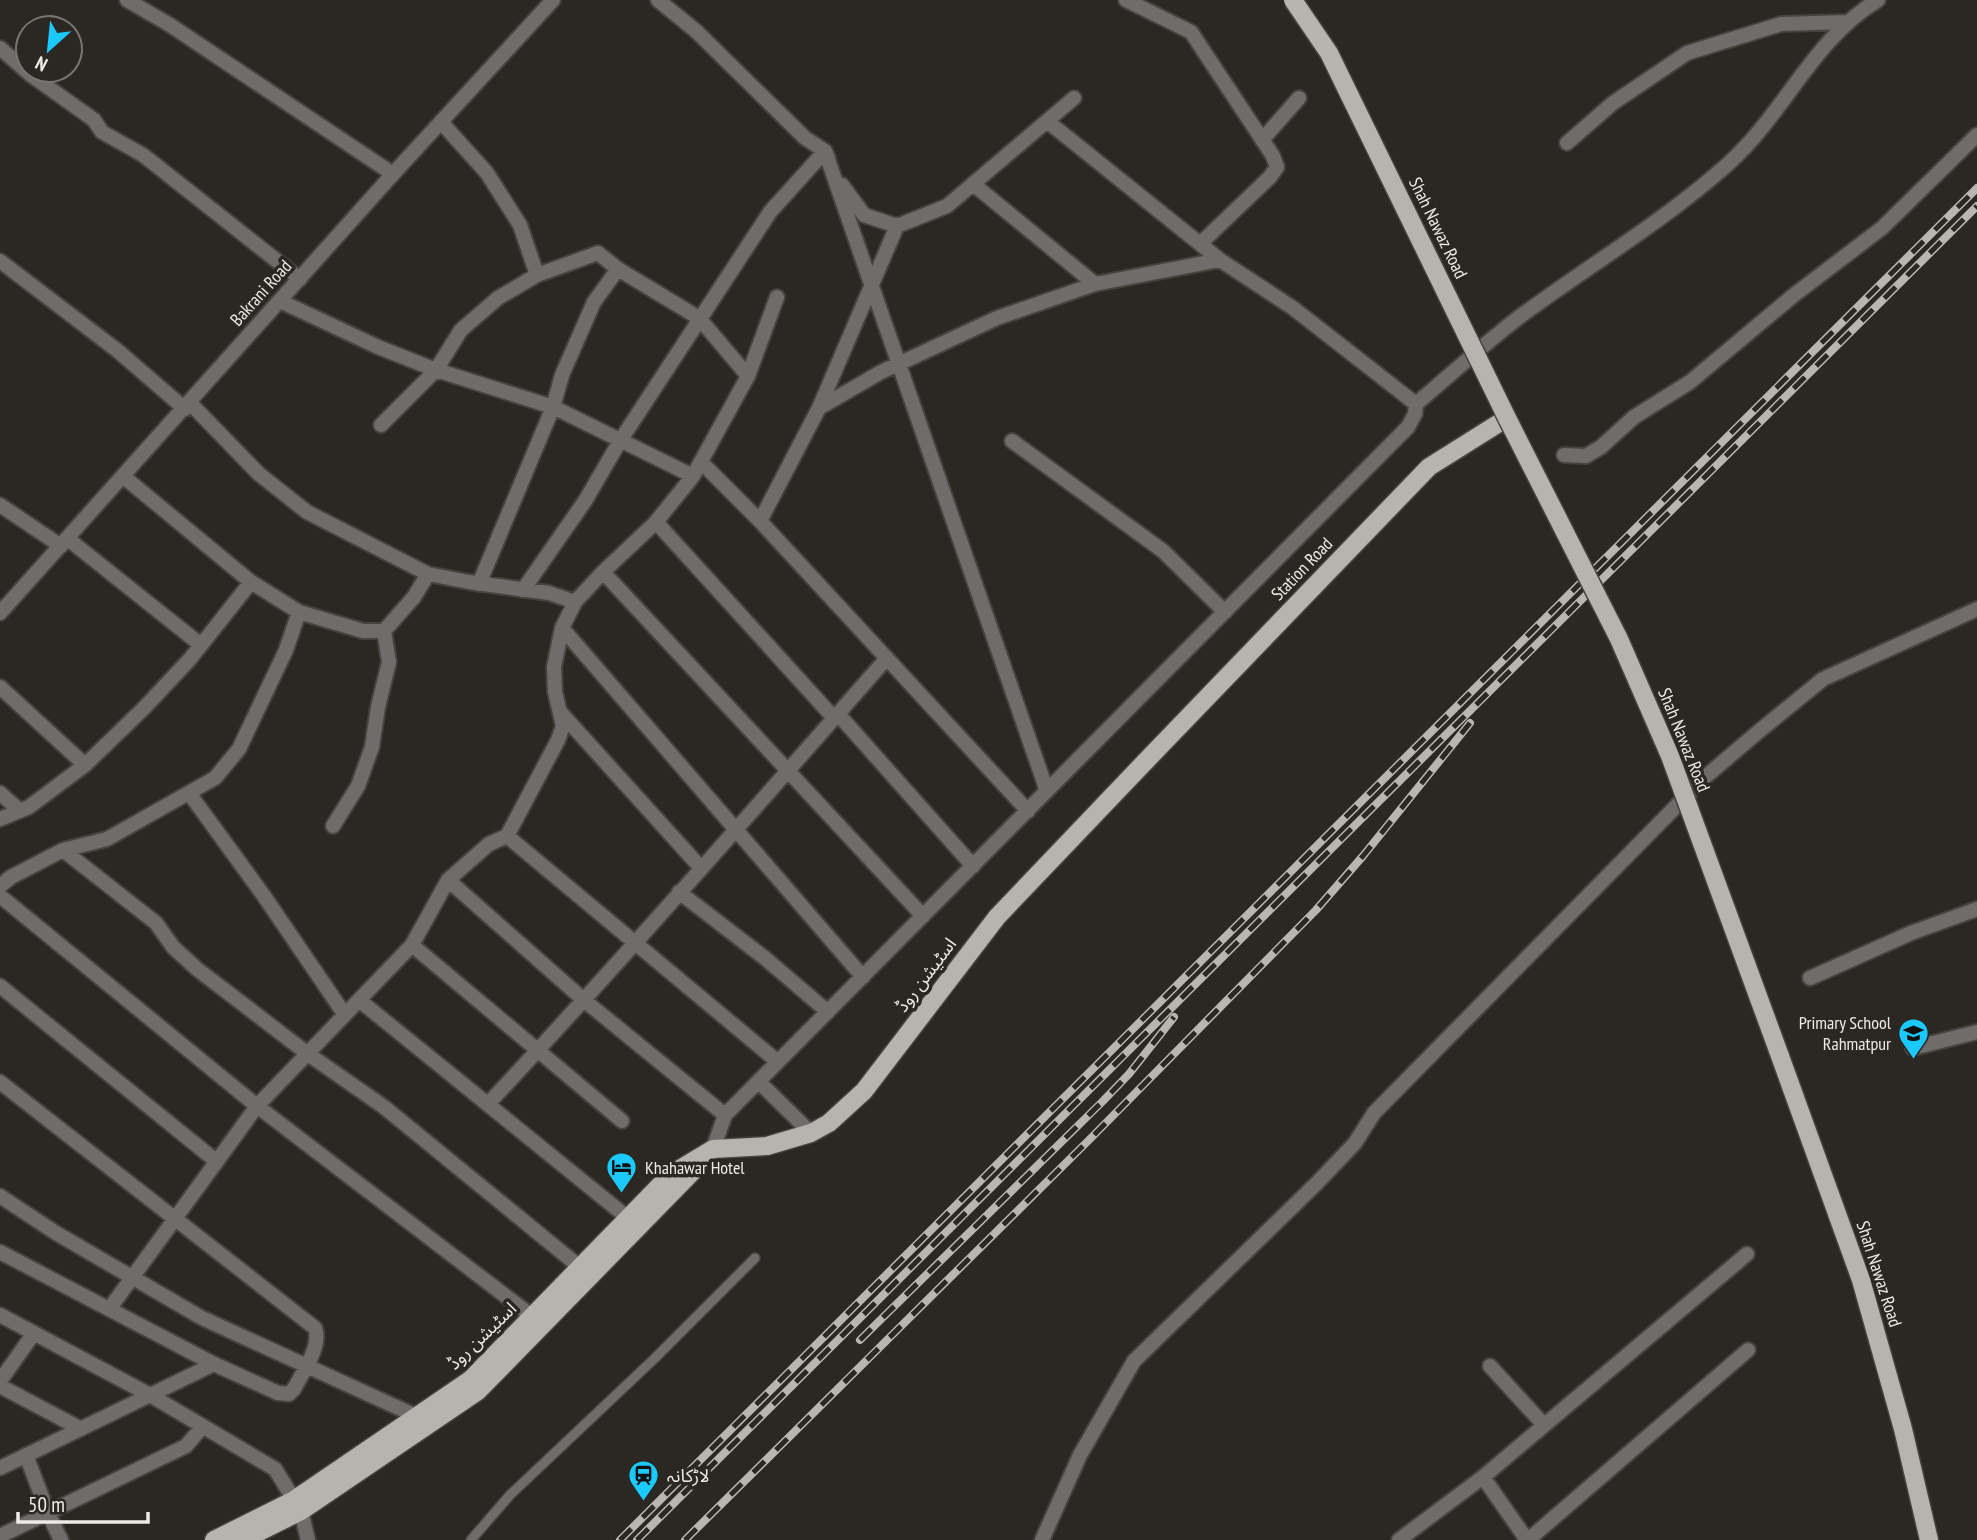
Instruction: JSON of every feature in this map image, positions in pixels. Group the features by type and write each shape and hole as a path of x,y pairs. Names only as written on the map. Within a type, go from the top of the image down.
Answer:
{"main road":[{"name":"Shah Nawaz Road","path":"1293,0 1329,53 1507,418 1619,639 1665,745 1861,1280 1903,1429 1929,1540"},
{"name":"Station Road","path":"1141,766 1429,467 1507,418"},
{"name":"اسٹیشن روڈ","path":"243,1540 419,1421 470,1380 670,1175 713,1149 766,1146 811,1133 829,1123 864,1091 997,917 1141,766"},
{"name":"اسٹیشن روڈ","path":"419,1421 478,1391 679,1188 713,1149"},
{"name":"اسٹیشن روڈ","path":"214,1540 297,1505"}],"street":[{"path":"127,0 170,25 393,174"},
{"name":"Bakrani Road","path":"0,613 393,174 553,0"},
{"path":"658,0 696,31 805,138 825,151 843,188 864,215 897,226 947,206 1074,98"},
{"path":"1126,0 1191,32 1273,156 1277,167 1270,177 1201,243"},
{"path":"713,1149 725,1115 1408,427 1415,414 1416,404 1517,319 1650,227 1730,163 1772,116 1829,38 1878,0"},
{"path":"1567,143 1613,103 1687,53 1781,24 1847,22"},
{"path":"0,48 31,75 94,120 102,132 143,155 300,279"},
{"path":"1262,140 1299,98"},
{"path":"1047,121 1220,260 1293,308 1416,404"},
{"path":"441,122 486,173 520,225 537,275"},
{"path":"1564,456 1586,456 1601,447 1634,417 1690,382 1882,228 1977,135"},
{"path":"825,151 1048,791"},
{"path":"523,590 585,501 620,441 770,212 825,151"},
{"path":"973,184 1095,284"},
{"path":"760,521 819,408 897,226"},
{"path":"381,425 436,370 461,330 498,298 537,275 598,253 699,318 748,376"},
{"path":"819,408 899,364 997,318 1095,284 1220,260"},
{"path":"0,261 188,406 259,474 307,512 428,574 549,593 575,603"},
{"path":"479,583 594,302 618,268"},
{"path":"110,1308 257,1106 412,945 448,880 489,844 507,836 563,726 555,692 554,667 562,628 575,603 603,572 656,522 693,476 748,376 777,297"},
{"path":"280,301 378,347 436,370 553,407 693,476"},
{"path":"1012,440 1163,551 1225,612"},
{"path":"701,462 760,521 1028,811"},
{"path":"124,477 251,582 299,612 363,631 384,631 414,597 428,574"},
{"path":"0,505 64,542 201,645"},
{"path":"656,522 973,866"},
{"path":"603,572 923,916"},
{"path":"0,819 29,807 85,765 144,709 201,645 251,582"},
{"path":"1042,1540 1080,1455 1134,1361 1317,1183 1355,1143 1374,1113 1704,778 1823,679 1977,609"},
{"path":"0,886 10,877 63,850 107,839 215,778 239,749 286,650 299,612"},
{"path":"562,628 863,977"},
{"path":"333,826 358,786 372,747 389,662 384,631"},
{"path":"488,1104 585,1001 633,943 887,658"},
{"path":"0,687 85,765"},
{"path":"561,713 701,868"},
{"path":"0,793 20,811"},
{"path":"189,793 264,896 345,1015"},
{"path":"507,836 778,1062"},
{"path":"63,850 156,923 173,947 198,969 308,1054 384,1107 581,1268"},
{"path":"448,880 585,1001 725,1115"},
{"path":"679,892 766,959 828,1012"},
{"path":"0,896 257,1106 533,1317"},
{"path":"1810,978 1911,933 1977,909"},
{"path":"412,945 622,1121"},
{"path":"0,986 216,1161"},
{"path":"359,999 628,1218"},
{"path":"1913,1048 1977,1032"},
{"path":"0,1082 315,1328 318,1336 294,1389 289,1394 278,1393 214,1364 0,1252"},
{"path":"760,1082 811,1133"},
{"path":"0,1196 202,1318 306,1364 419,1421"},
{"path":"1399,1540 1483,1477 1747,1254"},
{"path":"0,1315 150,1395 275,1469 297,1505 308,1540"},
{"path":"34,1333 0,1384 81,1429"},
{"path":"1483,1477 1528,1540 1748,1350"},
{"path":"0,1468 214,1364"},
{"path":"1490,1367 1544,1425"},
{"path":"0,1536 186,1446 203,1426"},
{"path":"26,1455 61,1540"}],"lane":[{"path":"471,1540 510,1495 654,1359 755,1258"}],"railway":[{"path":"620,1540 1977,188"},
{"path":"637,1540 1977,206"},
{"path":"685,1540 1090,1139 1316,910 1470,723"},
{"path":"860,1340 1102,1102 1129,1074 1174,1017"}],"place":[{"name":"Primary School Rahmatpur","path":"1914,1060"},
{"name":"Khahawar Hotel","path":"622,1195"},
{"name":"لاڑکانہ","path":"644,1503"}]}
